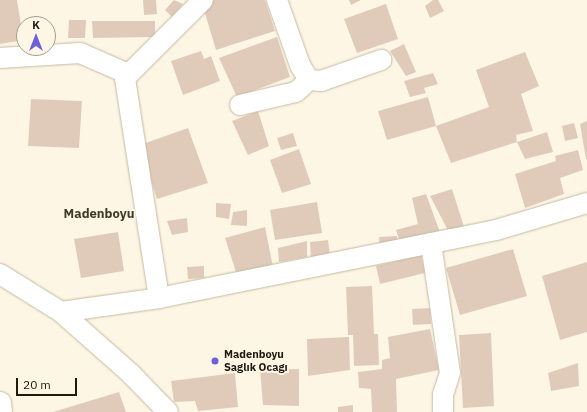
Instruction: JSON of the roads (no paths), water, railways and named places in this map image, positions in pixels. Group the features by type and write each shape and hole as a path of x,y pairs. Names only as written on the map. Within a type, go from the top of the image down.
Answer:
{"street":[{"path":"125,78 203,0"},
{"path":"277,0 300,66 309,80"},
{"path":"0,58 80,53 124,72 159,298"},
{"path":"240,105 296,92 309,80 321,81 381,60"},
{"path":"61,312 159,298 496,230 587,203"},
{"path":"431,243 450,373 443,394 443,412"},
{"path":"0,274 61,312 131,374 168,412"},
{"path":"0,403 1,412"}],"place":[{"name":"Madenboyu Saglık Ocagı","path":"215,361"}],"district":[{"name":"Madenboyu","path":"99,214"}]}
